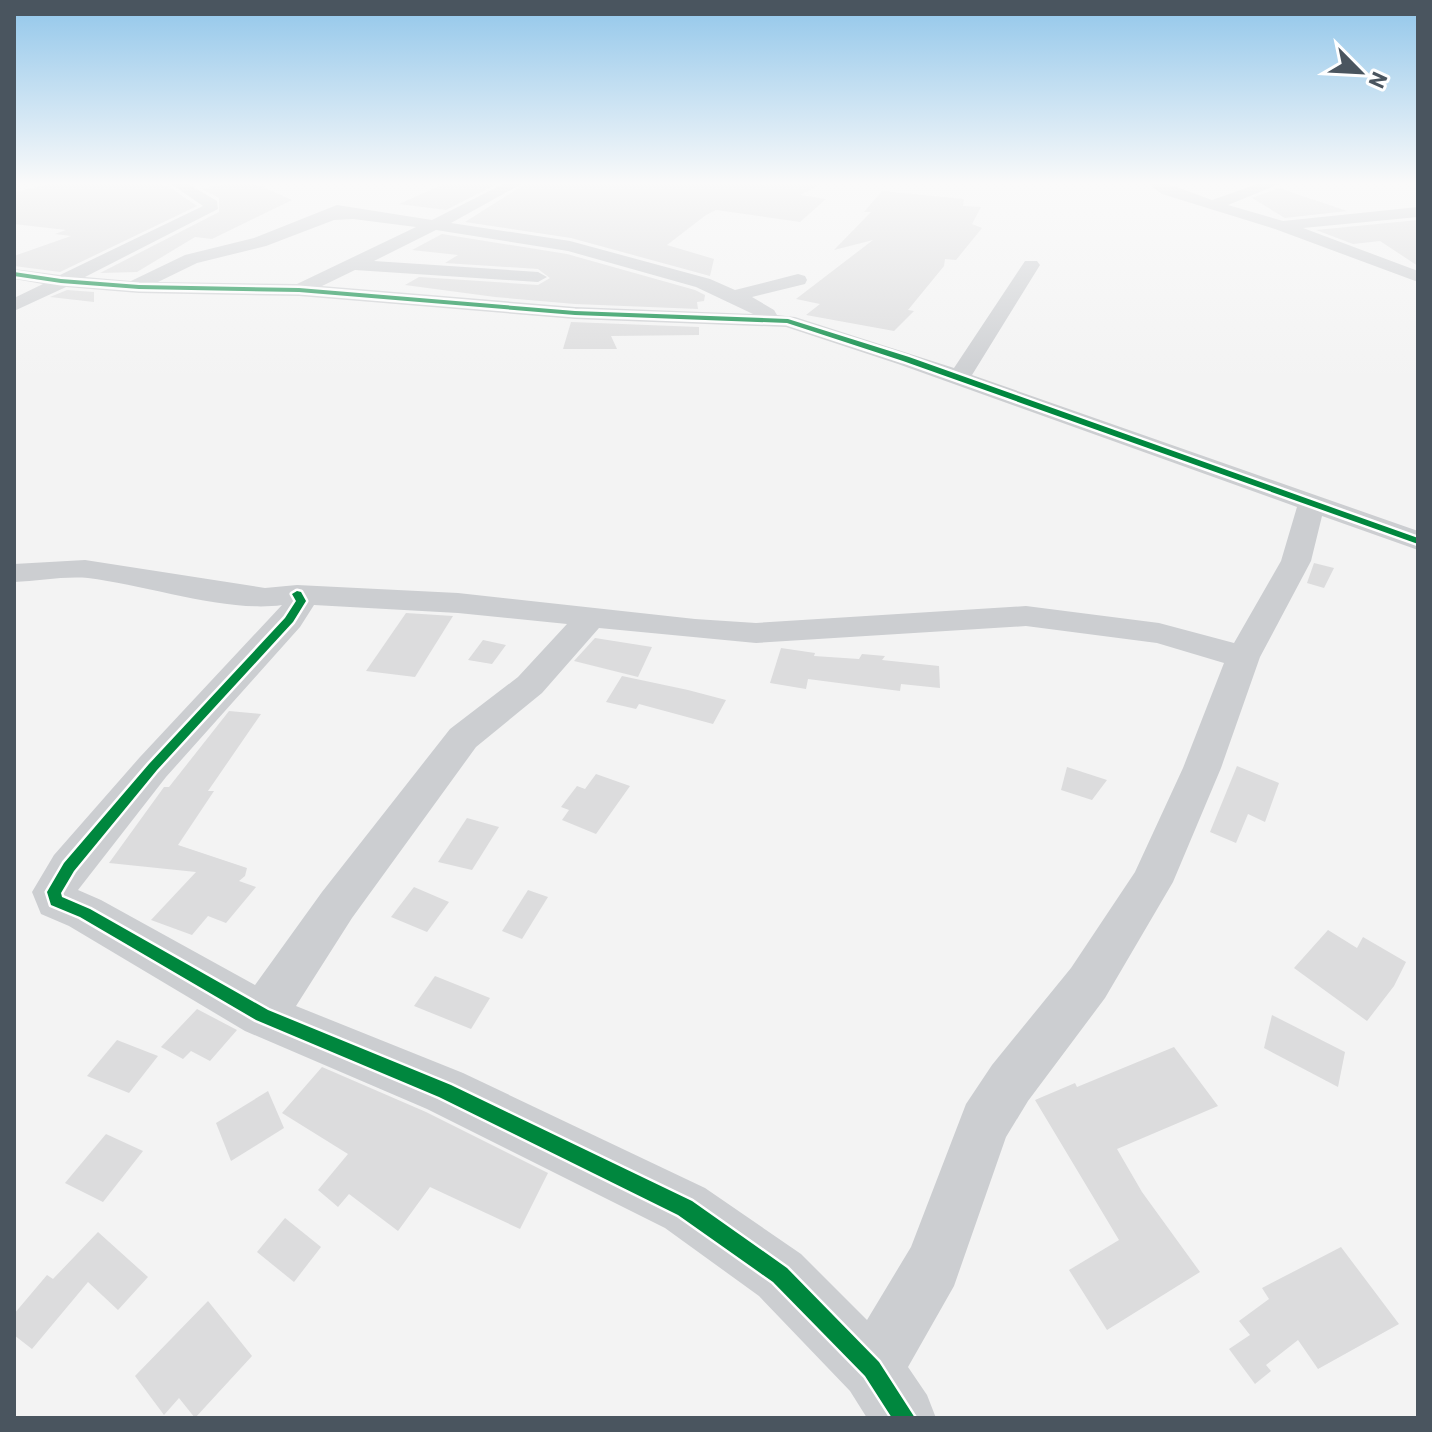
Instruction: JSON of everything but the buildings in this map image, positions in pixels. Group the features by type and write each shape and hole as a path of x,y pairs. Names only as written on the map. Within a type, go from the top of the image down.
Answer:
{"street":[{"path":"14,305 128,249"},
{"path":"135,287 191,259 232,249"},
{"path":"299,290 388,249"},
{"path":"580,249 703,283 776,320"},
{"path":"1342,249 1418,277"},
{"path":"356,265 538,277"},
{"path":"959,377 1031,265"},
{"path":"14,274 135,287 299,290 561,312 776,320 810,327 959,377 1418,541"},
{"path":"733,296 798,280"},
{"path":"297,594 301,601 289,620 153,767 69,867 54,892 56,901 63,907 85,913 262,1015 445,1091 685,1208 780,1275 888,1394 985,1123 1010,1083 1088,983 1152,882 1202,768 1243,657 1292,568 1312,503"},
{"path":"14,573 85,569 265,598 297,594 507,607 676,629 756,633 1026,616 1159,633 1243,657"},
{"path":"262,1015 337,905 463,738 530,685 591,618"}],"cycle path":[{"path":"14,274 139,287 299,290 575,313 788,321 906,359 1418,541"},
{"path":"297,594 301,601 289,620 153,767 69,867 54,892 56,901 85,913 262,1015 445,1091 685,1208 780,1275 872,1369 904,1418"}]}
